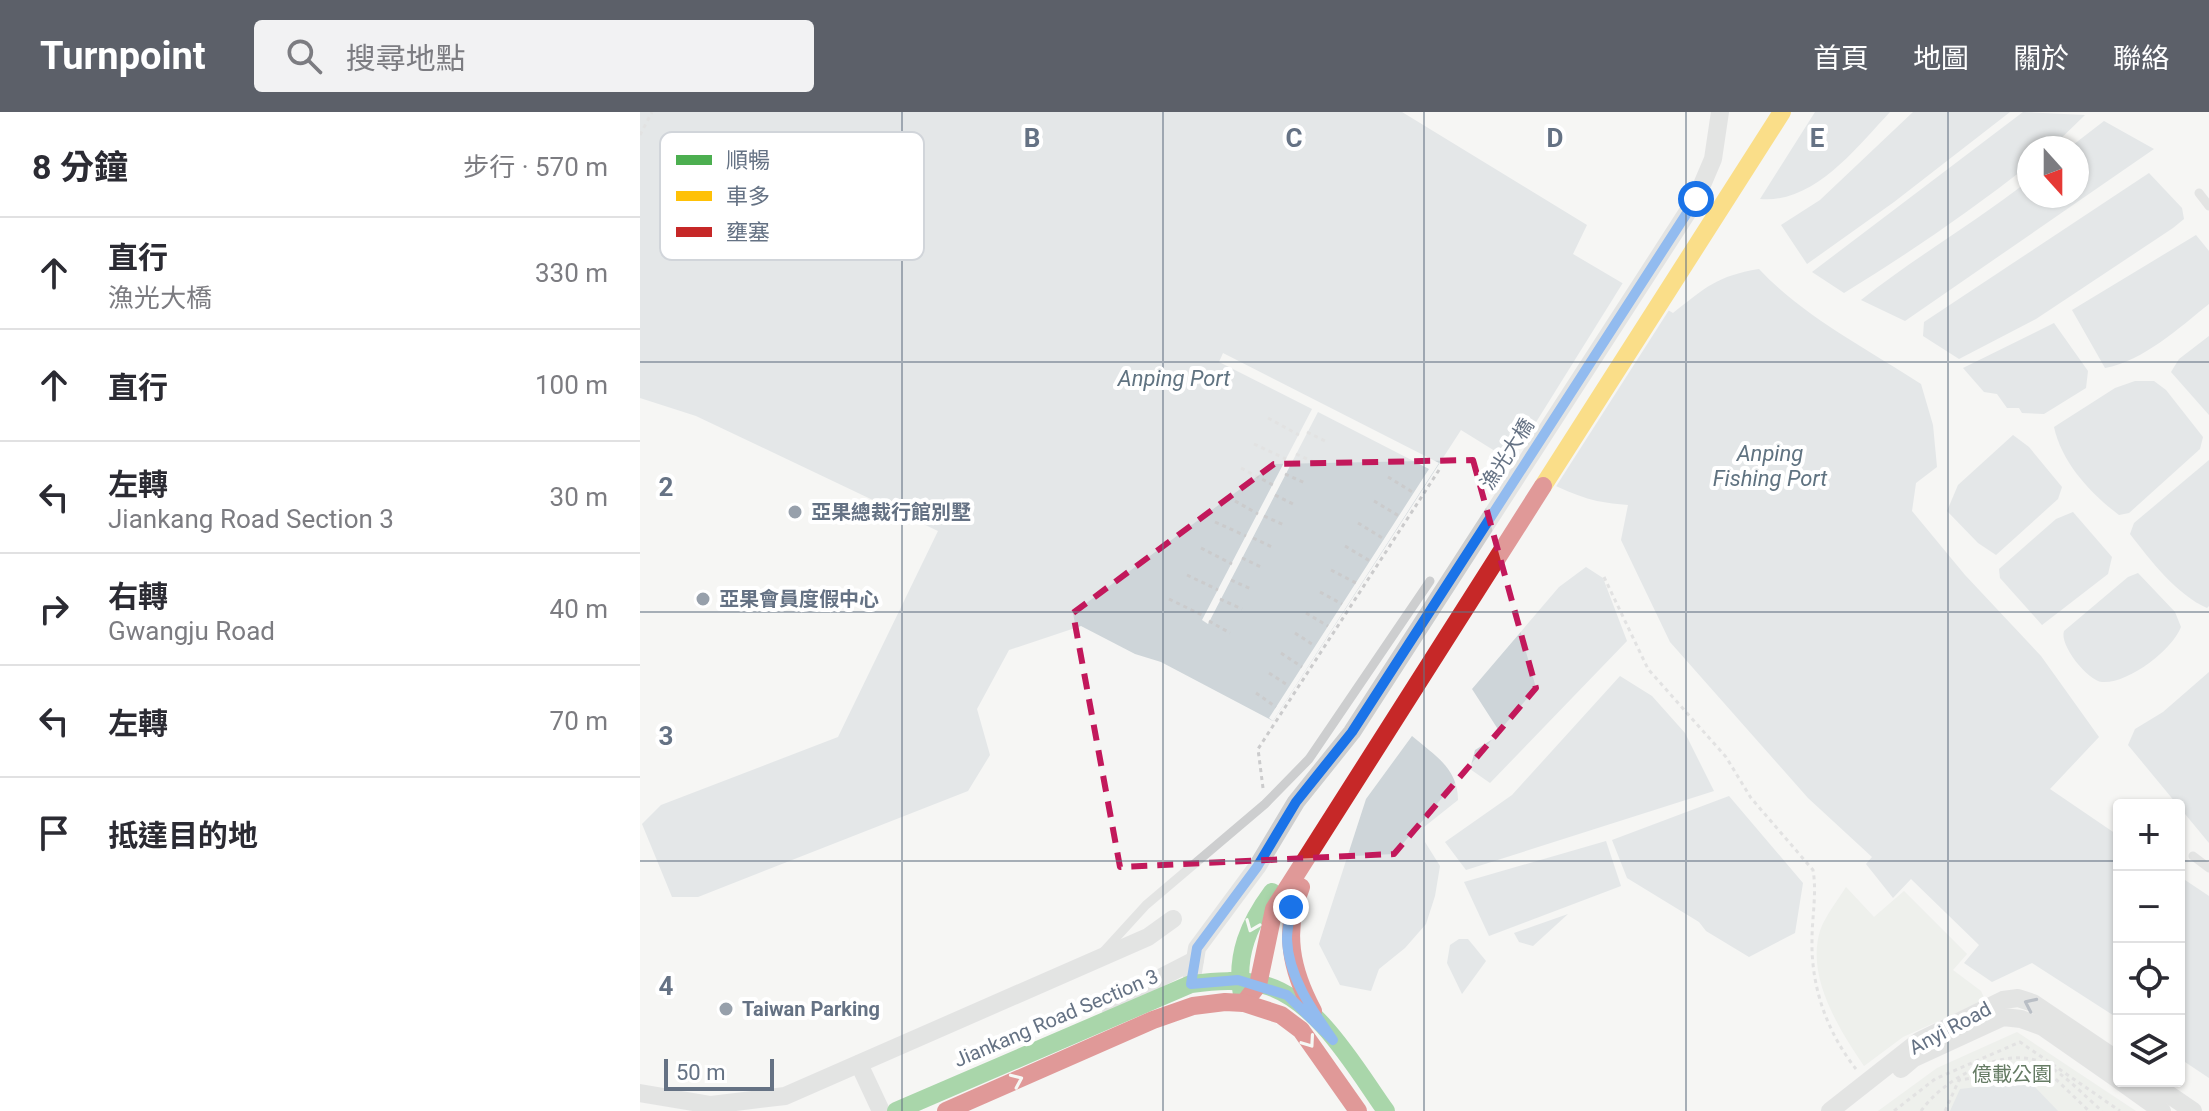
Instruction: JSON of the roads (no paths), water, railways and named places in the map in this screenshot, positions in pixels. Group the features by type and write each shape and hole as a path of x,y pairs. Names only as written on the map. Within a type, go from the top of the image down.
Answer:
{"street":[{"name":"漁光大橋","path":"1191,984 1197,948 1257,867 1296,802 1352,732 1696,199 1713,159 1720,112"},
{"path":"1244,1003 1258,985 1274,909 1782,112"},
{"path":"1244,1003 1238,980 1244,947 1259,908 1330,818"},
{"path":"1330,818 1291,907 1287,939 1299,982 1310,1007 1386,1111"},
{"path":"640,1093 711,1105 785,1096 1148,937 1173,919"},
{"path":"1070,1036 1158,979 1195,960"},
{"name":"Jiankang Road Section 3","path":"896,1111 1191,984 1238,980 1287,995 1333,1040"},
{"name":"Anyi Road","path":"1830,1111 1919,1041 2003,1000 2018,998 2033,1003 2113,1057"},
{"path":"1244,1003 1281,1015 1301,1030 1358,1111"},
{"name":"Jiankang Road Section 3","path":"946,1111 1153,1020 1193,1006 1244,1003"},
{"name":"Anyi Road","path":"1850,1111 1914,1058 2003,1017 2021,1019 2043,1027 2113,1076"},
{"path":"859,1064 881,1111"},
{"name":"Anyi Road","path":"2128,1087 2162,1111"},
{"path":"2158,1087 2193,1111"}],"lane":[{"path":"2199,193 2209,206"},
{"path":"1097,960 1146,905 1265,804 1309,759 1430,581"},
{"path":"2193,856 2209,868"}],"water":[{"name":"Anping Port","path":"640,112 1402,112 1587,225 1573,254 1673,313 1713,284 1732,275 1759,269 1816,317 1921,384 1933,425 1937,467 1916,483 1912,511 1965,575 2041,656 2099,737 2050,789 2113,832 2113,1015 2032,963 1992,982 1964,963 1979,945 1911,879 1893,898 1866,864 1872,857 1808,798 1670,642 1621,540 1628,505 1597,501 1561,488 1461,430 1273,721 1161,662 1135,654 1081,626 1009,650 977,709 990,755 968,791 698,897 672,897 642,824 661,805 838,737 938,531 696,416 640,398"},
{"path":"1815,112 1890,112 1848,157 1816,183 1798,193 1760,199"},
{"path":"1913,112 2010,112 1894,202 1807,264 1781,225 1820,200"},
{"path":"2023,112 2085,115 2063,136 2017,136 2017,174 1844,293 1812,272"},
{"path":"2104,121 2154,149 2089,194 2089,136 2085,136"},
{"path":"2149,173 2182,208 2184,219 2173,228 2036,319 1959,359 1923,336 1924,322"},
{"path":"2017,189 2017,208 2069,208 1905,321 1861,300 1902,269"},
{"path":"2196,235 2209,251 2209,304 2147,351 2105,368 2072,310"},
{"path":"2054,323 2088,371 2086,388 2044,414 2022,413 2019,408 2007,408 1997,394 1984,392 1963,368"},
{"path":"2209,336 2209,415 2171,372 2179,359"},
{"path":"2135,381 2154,381 2166,390 2203,437 2200,449 2129,513 2119,515 2070,465 2054,427 2115,388"},
{"path":"2013,435 2029,447 2062,487 2058,499 1996,555 1978,543 1947,511 1958,485"},
{"path":"2209,460 2207,608 2175,586 2130,534 2134,523"},
{"path":"2073,512 2112,557 2108,574 2042,625 2000,578 1999,569 2056,519"},
{"path":"1586,567 1603,578 1627,641 1490,783 1470,769 1475,750 1501,734 1472,689 1559,587"},
{"path":"2138,573 2175,612 2181,627 2169,646 2136,672 2112,681 2096,680 2070,653 2064,631 2128,577"},
{"path":"2209,672 2209,843 2185,814 2185,799 2173,799 2128,745 2135,729 2163,712"},
{"path":"1620,676 1652,696 1685,733 1714,791 1466,870 1445,842 1512,795"},
{"path":"1412,736 1443,763 1457,789 1458,800 1424,827 1425,842 1440,866 1435,896 1426,924 1405,948 1379,969 1371,991 1340,985 1319,944 1366,799"},
{"path":"1729,796 1803,883 1795,933 1749,957 1627,878 1612,840"},
{"path":"1606,841 1621,886 1489,936 1464,882"},
{"path":"2185,880 2209,896 2209,1078 2185,1062"},
{"path":"1568,914 1533,946 1519,942 1514,933"},
{"path":"1459,939 1468,939 1486,961 1462,994 1447,963 1450,945"},
{"path":"2029,1081 2058,1111 1950,1111 1960,1089"}],"place":[{"name":"亞果總裁行館別墅","path":"795,512"},
{"name":"亞果會員度假中心","path":"703,599"},
{"name":"Taiwan Parking","path":"726,1009"}],"water label":[{"name":"Anping Fishing Port","path":"1770,466"}],"park label":[{"name":"億載公園","path":"2012,1074"}]}
